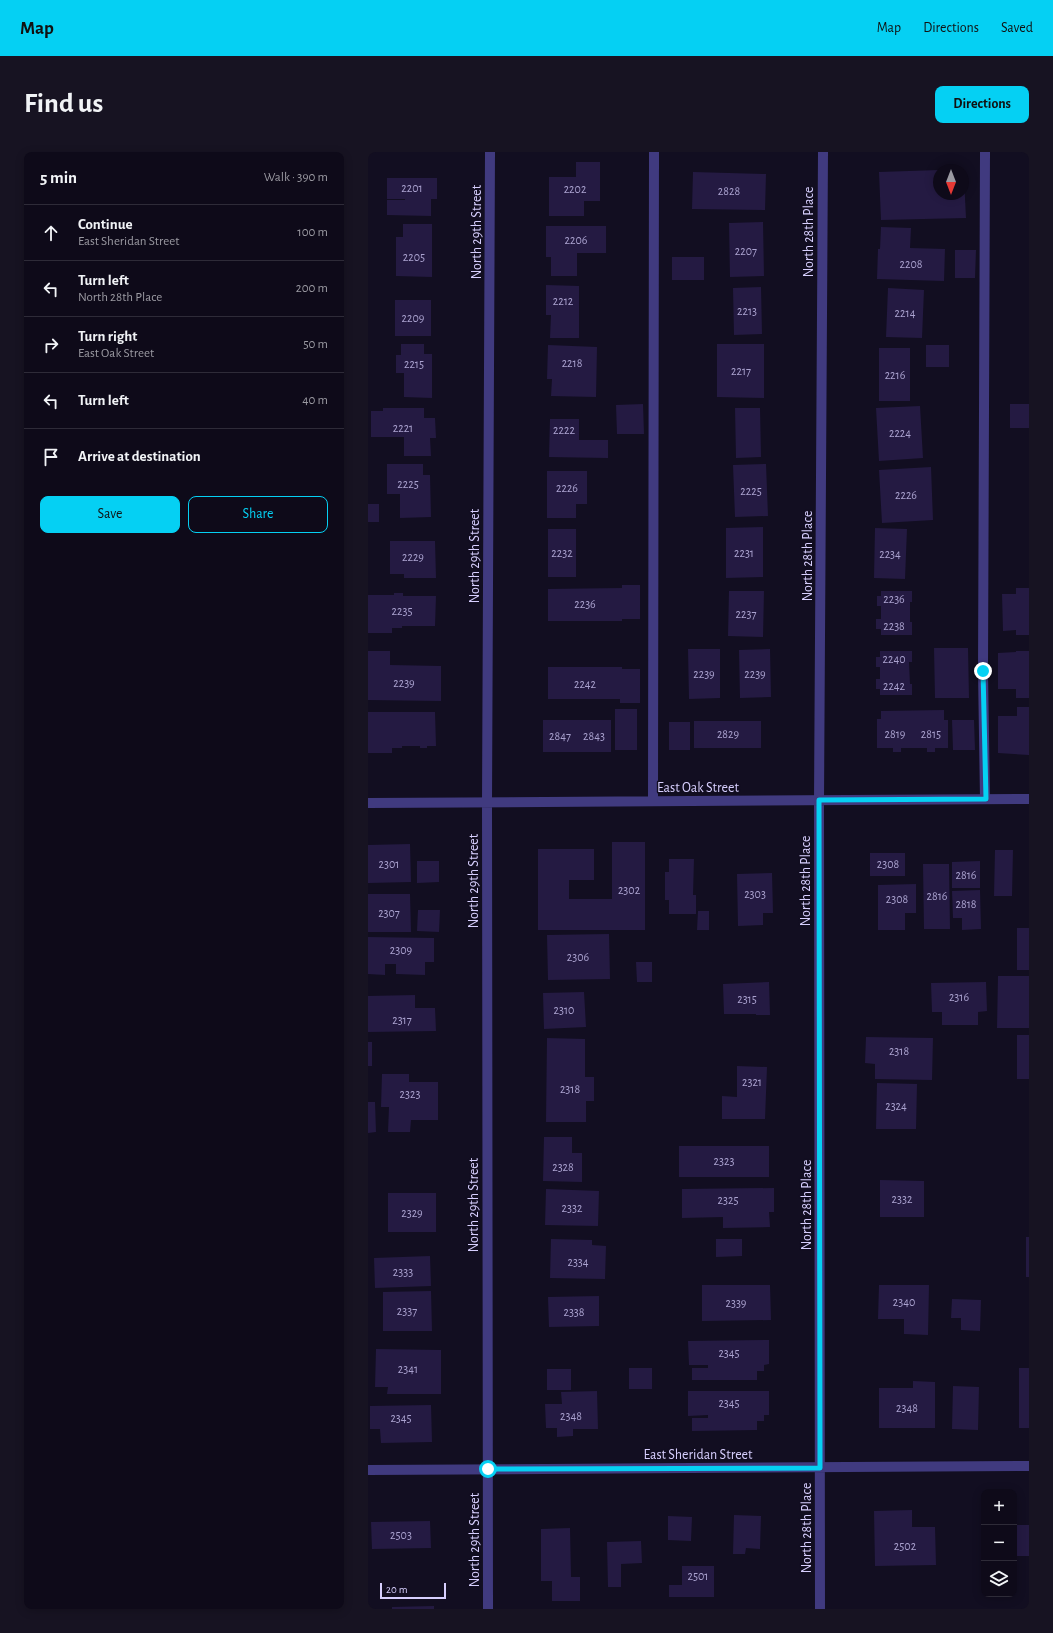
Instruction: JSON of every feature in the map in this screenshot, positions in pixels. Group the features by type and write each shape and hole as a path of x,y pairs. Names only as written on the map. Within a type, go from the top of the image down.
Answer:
{"street":[{"name":"North 29th Street","path":"488,1609 487,802 490,152"},
{"path":"653,801 654,152"},
{"name":"North 28th Place","path":"820,1609 819,800 823,152"},
{"path":"986,152 983,671 986,799"},
{"name":"East Oak Street","path":"368,803 1029,799"},
{"name":"East Sheridan Street","path":"368,1470 1029,1466"}],"building":[{"path":"576,162 600,162 600,201 584,201 584,216 549,216 549,177 576,177"},
{"path":"933,170 933,200 965,200 966,218 881,220 879,172"},
{"path":"693,172 766,174 765,210 692,209"},
{"path":"387,178 437,178 437,199 431,199 431,216 387,215 387,200 405,199 387,199"},
{"path":"763,222 764,276 730,277 729,223"},
{"path":"403,224 432,224 432,277 396,276 396,237 403,237"},
{"path":"546,226 606,226 606,253 577,253 577,276 551,276 551,257 546,257"},
{"path":"881,227 911,228 910,248 945,249 944,281 877,279 878,249 880,249"},
{"path":"955,250 976,250 975,278 955,278"},
{"path":"672,257 704,257 704,280 672,280"},
{"path":"546,285 579,286 579,338 550,338 551,315 546,315"},
{"path":"761,287 762,334 734,335 733,288"},
{"path":"888,288 924,290 922,338 886,337"},
{"path":"395,300 431,300 431,336 395,336"},
{"path":"401,344 424,344 424,354 432,354 432,398 404,397 404,373 396,373 396,355 401,355"},
{"path":"717,344 764,344 764,398 717,397"},
{"path":"548,345 597,347 596,397 551,396 552,379 547,379"},
{"path":"926,345 949,345 949,367 926,367"},
{"path":"879,348 910,348 910,401 879,401"},
{"path":"643,404 644,434 617,434 616,405"},
{"path":"1010,404 1029,404 1029,428 1010,428"},
{"path":"920,406 923,458 879,461 876,408"},
{"path":"383,408 424,408 424,418 435,418 436,438 430,438 431,456 404,456 404,437 371,437 371,411 383,411"},
{"path":"735,408 760,408 761,457 736,458"},
{"path":"550,419 579,419 579,440 608,440 608,458 549,457"},
{"path":"387,464 423,464 423,475 430,475 431,517 400,518 400,494 387,494"},
{"path":"766,464 768,516 735,517 733,465"},
{"path":"931,467 933,520 882,523 879,470"},
{"path":"547,471 587,471 587,504 576,504 576,518 547,518"},
{"path":"368,504 379,504 379,522 368,522"},
{"path":"763,527 763,577 726,578 726,528"},
{"path":"875,528 907,529 905,579 874,578"},
{"path":"548,529 576,529 576,577 548,577"},
{"path":"390,541 435,541 436,578 404,578 404,574 390,574"},
{"path":"622,585 640,585 640,619 622,619 622,621 548,621 548,589 622,588"},
{"path":"1016,588 1029,588 1029,635 1016,635 1016,630 1003,631 1002,594 1016,594"},
{"path":"729,591 764,591 763,637 728,636"},
{"path":"881,591 912,591 912,602 910,602 910,622 912,622 912,635 881,635 881,629 876,629 876,619 881,619 881,606 877,606 877,596 881,596"},
{"path":"394,593 403,593 403,596 436,596 435,626 402,626 402,628 392,628 392,633 368,633 368,595 394,595"},
{"path":"934,648 968,648 969,698 935,698"},
{"path":"688,649 720,649 720,698 689,699"},
{"path":"770,649 771,697 740,698 739,650"},
{"path":"368,651 390,651 390,665 441,666 441,701 368,700"},
{"path":"880,651 912,651 912,662 909,662 912,695 880,695 880,689 876,689 876,679 880,679 880,667 876,667 876,657 880,657"},
{"path":"1029,651 1029,698 1016,698 1016,689 998,689 998,653"},
{"path":"548,667 622,667 622,669 640,669 640,703 620,703 620,699 548,699"},
{"path":"1017,707 1029,707 1029,755 998,753 998,716 1017,716"},
{"path":"615,709 637,709 637,750 615,750"},
{"path":"944,710 944,720 948,720 948,748 935,748 935,752 927,752 927,748 901,748 901,752 893,752 893,748 877,748 877,719 881,719 881,711"},
{"path":"368,712 435,712 436,746 420,748 420,746 402,746 402,748 392,748 392,753 368,753"},
{"path":"543,720 611,720 611,752 543,752"},
{"path":"952,720 974,720 975,750 953,750"},
{"path":"694,721 761,721 761,748 694,748"},
{"path":"669,722 690,722 690,750 669,750"},
{"path":"612,842 645,842 645,930 538,930 538,849 594,849 594,880 569,880 569,899 612,899"},
{"path":"410,844 411,882 368,883 368,845"},
{"path":"995,850 1013,850 1012,896 994,896"},
{"path":"870,853 905,853 905,876 870,876"},
{"path":"669,859 694,859 693,895 696,895 696,914 669,914 669,900 665,900 665,872 669,872"},
{"path":"417,861 439,861 439,882 417,883"},
{"path":"980,861 980,888 952,888 952,862"},
{"path":"923,864 949,864 950,929 924,929"},
{"path":"772,873 773,913 763,913 763,925 738,926 737,874"},
{"path":"916,884 916,913 905,913 905,930 878,930 878,885"},
{"path":"980,890 981,929 962,930 962,918 953,918 952,891"},
{"path":"368,894 410,894 411,932 368,932"},
{"path":"418,910 440,910 439,932 417,931"},
{"path":"698,911 709,911 709,930 697,930"},
{"path":"1017,928 1029,928 1029,970 1017,970"},
{"path":"609,934 610,979 548,980 547,935"},
{"path":"368,937 434,938 434,962 425,962 425,975 396,974 396,964 385,964 385,975 368,974"},
{"path":"636,962 652,962 652,982 637,982"},
{"path":"998,976 1029,976 1029,1028 997,1028"},
{"path":"769,982 770,1015 724,1014 723,984"},
{"path":"986,982 987,1011 978,1012 978,1025 942,1025 942,1012 932,1012 931,983"},
{"path":"584,992 586,1027 544,1029 543,993"},
{"path":"415,995 415,1008 435,1008 436,1031 368,1032 368,996"},
{"path":"1017,1035 1029,1035 1029,1079 1017,1079"},
{"path":"866,1037 933,1038 932,1080 875,1079 875,1064 865,1063"},
{"path":"547,1038 585,1039 585,1077 594,1077 594,1101 586,1101 586,1122 546,1122"},
{"path":"368,1042 372,1042 372,1066 368,1066"},
{"path":"737,1066 767,1067 765,1119 722,1119 722,1096 737,1097"},
{"path":"382,1074 409,1074 409,1082 438,1082 438,1120 411,1120 410,1132 388,1132 389,1107 381,1107"},
{"path":"877,1083 917,1084 916,1129 876,1129"},
{"path":"368,1102 375,1102 376,1132 368,1133"},
{"path":"544,1137 572,1137 572,1153 582,1153 582,1182 543,1181"},
{"path":"679,1146 769,1146 769,1177 679,1177"},
{"path":"880,1180 924,1181 924,1217 880,1217"},
{"path":"774,1188 774,1212 769,1212 770,1227 723,1228 723,1217 682,1218 682,1189"},
{"path":"546,1189 599,1191 598,1226 545,1225"},
{"path":"388,1193 436,1193 436,1232 388,1232"},
{"path":"1026,1237 1029,1237 1029,1277 1026,1277"},
{"path":"551,1239 592,1240 592,1245 606,1246 605,1279 550,1278"},
{"path":"716,1239 742,1239 742,1256 716,1257"},
{"path":"430,1256 431,1286 375,1288 374,1258"},
{"path":"702,1285 770,1285 771,1320 702,1321"},
{"path":"879,1285 929,1285 928,1335 904,1334 904,1319 878,1319"},
{"path":"431,1291 432,1331 383,1331 383,1292"},
{"path":"599,1296 599,1326 549,1327 548,1297"},
{"path":"952,1299 981,1300 980,1331 961,1330 961,1318 951,1318"},
{"path":"769,1340 769,1364 764,1365 764,1371 757,1371 757,1380 692,1380 692,1368 708,1368 708,1365 689,1365 688,1341"},
{"path":"376,1349 441,1350 441,1394 387,1394 388,1387 375,1387"},
{"path":"629,1368 652,1368 652,1389 629,1389"},
{"path":"1019,1368 1029,1368 1029,1428 1019,1428"},
{"path":"547,1369 571,1369 571,1390 547,1390"},
{"path":"913,1381 935,1382 935,1428 879,1428 879,1388 913,1388"},
{"path":"953,1386 979,1387 978,1430 952,1429"},
{"path":"597,1391 598,1429 573,1429 573,1436 557,1437 557,1428 546,1428 545,1404 562,1404 561,1392"},
{"path":"688,1391 769,1391 769,1415 764,1415 764,1421 757,1421 757,1430 692,1431 692,1418 708,1418 708,1415 688,1416"},
{"path":"431,1405 432,1442 381,1443 380,1429 370,1429 370,1406"},
{"path":"912,1510 912,1527 935,1527 936,1565 875,1566 874,1511"},
{"path":"734,1515 761,1516 760,1549 746,1548 745,1554 733,1554"},
{"path":"668,1516 692,1517 691,1541 668,1540"},
{"path":"430,1521 431,1548 372,1549 371,1522"},
{"path":"1017,1525 1029,1525 1029,1556 1017,1556"},
{"path":"570,1528 571,1577 580,1577 580,1601 552,1601 552,1581 541,1581 541,1529"},
{"path":"641,1541 642,1563 621,1564 621,1587 608,1587 607,1542"},
{"path":"682,1566 714,1566 714,1597 669,1597 669,1585 682,1585"},
{"path":"434,1606 434,1609 392,1609 392,1607"}],"route":[{"path":"488,1469 820,1468 819,800 986,799 983,671"}]}
